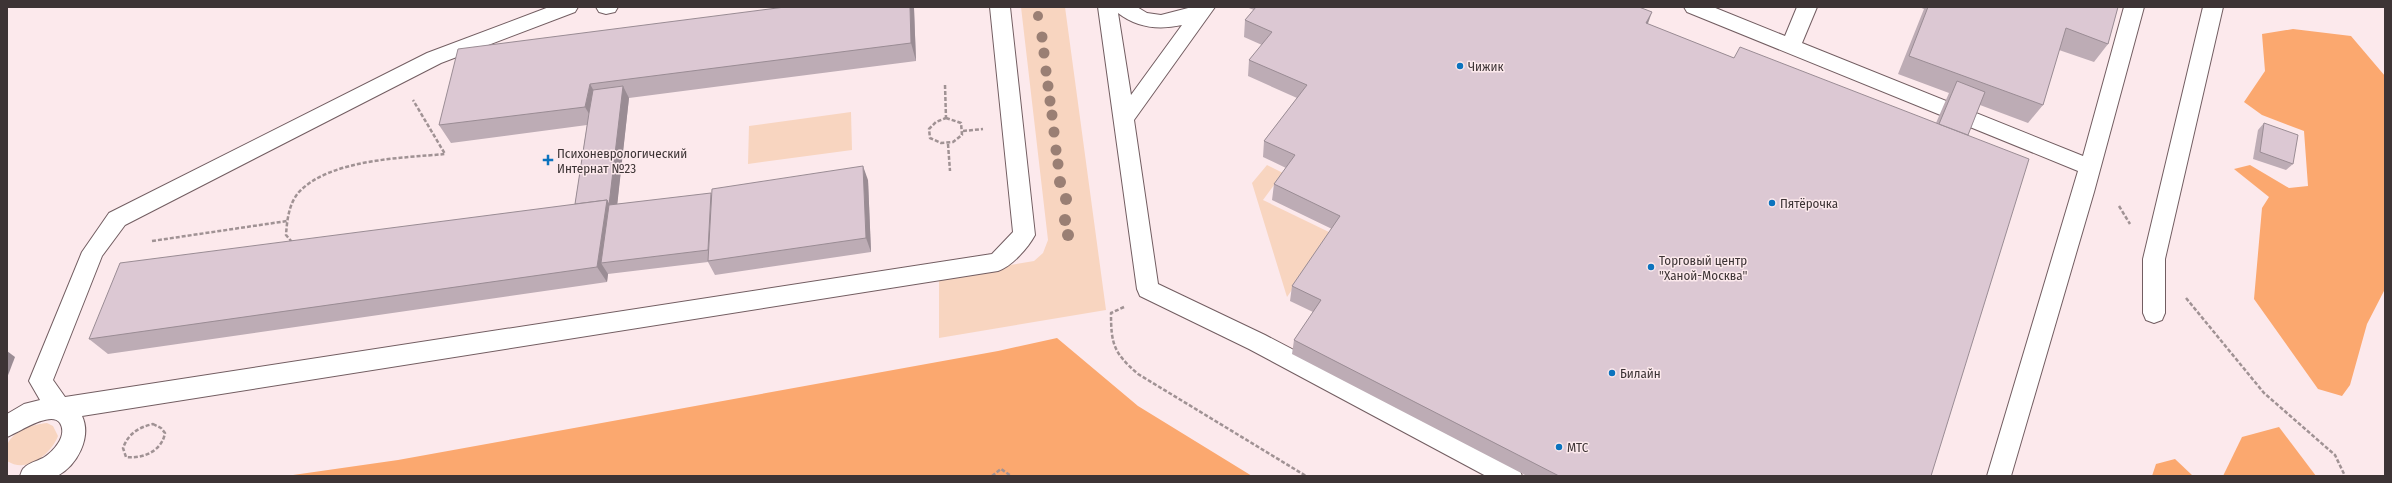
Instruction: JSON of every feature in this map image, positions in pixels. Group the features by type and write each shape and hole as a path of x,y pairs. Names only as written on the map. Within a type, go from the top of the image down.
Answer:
{"street":[{"path":"34,476 59,459 72,443 76,431 75,421 69,413 59,409 41,380 93,252 117,219 434,58 568,7"},
{"path":"7,426 30,412 45,409 59,409 998,262 1024,235 1000,7"},
{"path":"1108,7 1148,289 1257,342 1510,476"},
{"path":"1124,7 1130,13 1151,22 1170,21 1203,9"},
{"path":"1694,7 2089,167"},
{"path":"1791,45 1807,7"},
{"path":"1999,476 2134,7"},
{"path":"2154,313 2154,259 2213,7"},
{"path":"1124,119 1203,9"}],"path":[{"path":"292,242 286,235 287,221 292,204 300,191 322,176 334,171 380,162 444,154 398,76"},
{"path":"945,85 946,118"},
{"path":"946,118 961,123 963,131 958,139 948,144 937,143 930,138 928,134 936,122 946,118"},
{"path":"948,144 950,171"},
{"path":"2119,206 2154,259 2264,393 2334,455 2345,476"},
{"path":"152,241 287,221"},
{"path":"1148,289 1134,303 1111,313 1111,337 1115,354 1138,374 1306,476"},
{"path":"153,424 163,428 165,437 158,447 152,453 138,458 126,457 123,453 124,443 128,437 146,425 153,424"},
{"path":"992,476 1001,469 1011,476"}],"shaded area":[{"path":"1021,7 1065,7 1106,310 939,338 939,277 1034,261 1043,253 1048,240"},
{"path":"2293,29 2351,36 2385,76 2385,289 2367,324 2350,385 2342,396 2318,389 2254,299 2262,208 2269,197 2234,169 2250,165 2289,188 2308,186 2304,131 2262,115 2244,102 2265,71 2262,34"},
{"path":"851,112 852,150 748,164 749,126"},
{"path":"1267,165 1283,173 1263,200 1331,233 1287,297 1252,183"},
{"path":"1057,338 1138,406 1252,476 286,476 398,460 998,351"},
{"path":"47,423 53,426 58,436 55,443 44,455 30,464 22,465 7,461 7,446 13,436 24,429"},
{"path":"2279,427 2316,476 2223,476 2242,437"},
{"path":"2175,459 2193,476 2152,476 2156,464"}],"building":[{"path":"785,7 910,7 911,43 590,84 585,107 439,125 458,49"},
{"name":"Торговый центр \"Ханой-Москва\"","path":"1256,7 1639,7 1652,12 1646,23 1734,58 1740,47 2029,159 1931,476 1559,476 1294,340 1321,300 1292,286 1340,216 1274,184 1295,155 1264,141 1307,85 1249,60 1272,32 1245,20"},
{"path":"1928,7 2118,7 2108,44 2066,28 2043,105 1909,56"},
{"path":"1957,81 1985,92 1968,135 1939,124"},
{"path":"623,86 609,205 607,200 575,204 593,90"},
{"path":"2264,123 2298,135 2293,164 2260,152"},
{"path":"863,166 866,238 708,261 712,189"},
{"path":"711,193 708,250 601,263 609,205"},
{"path":"607,200 597,267 89,339 120,263"}],"place":[{"name":"Чижик","path":"1460,66"},
{"name":"Психоневрологический Интернат №23","path":"548,160"},
{"name":"Пятёрочка","path":"1772,203"},
{"name":"Торговый центр \"Ханой-Москва\"","path":"1651,267"},
{"name":"Билайн","path":"1612,373"},
{"name":"МТС","path":"1559,447"}]}
